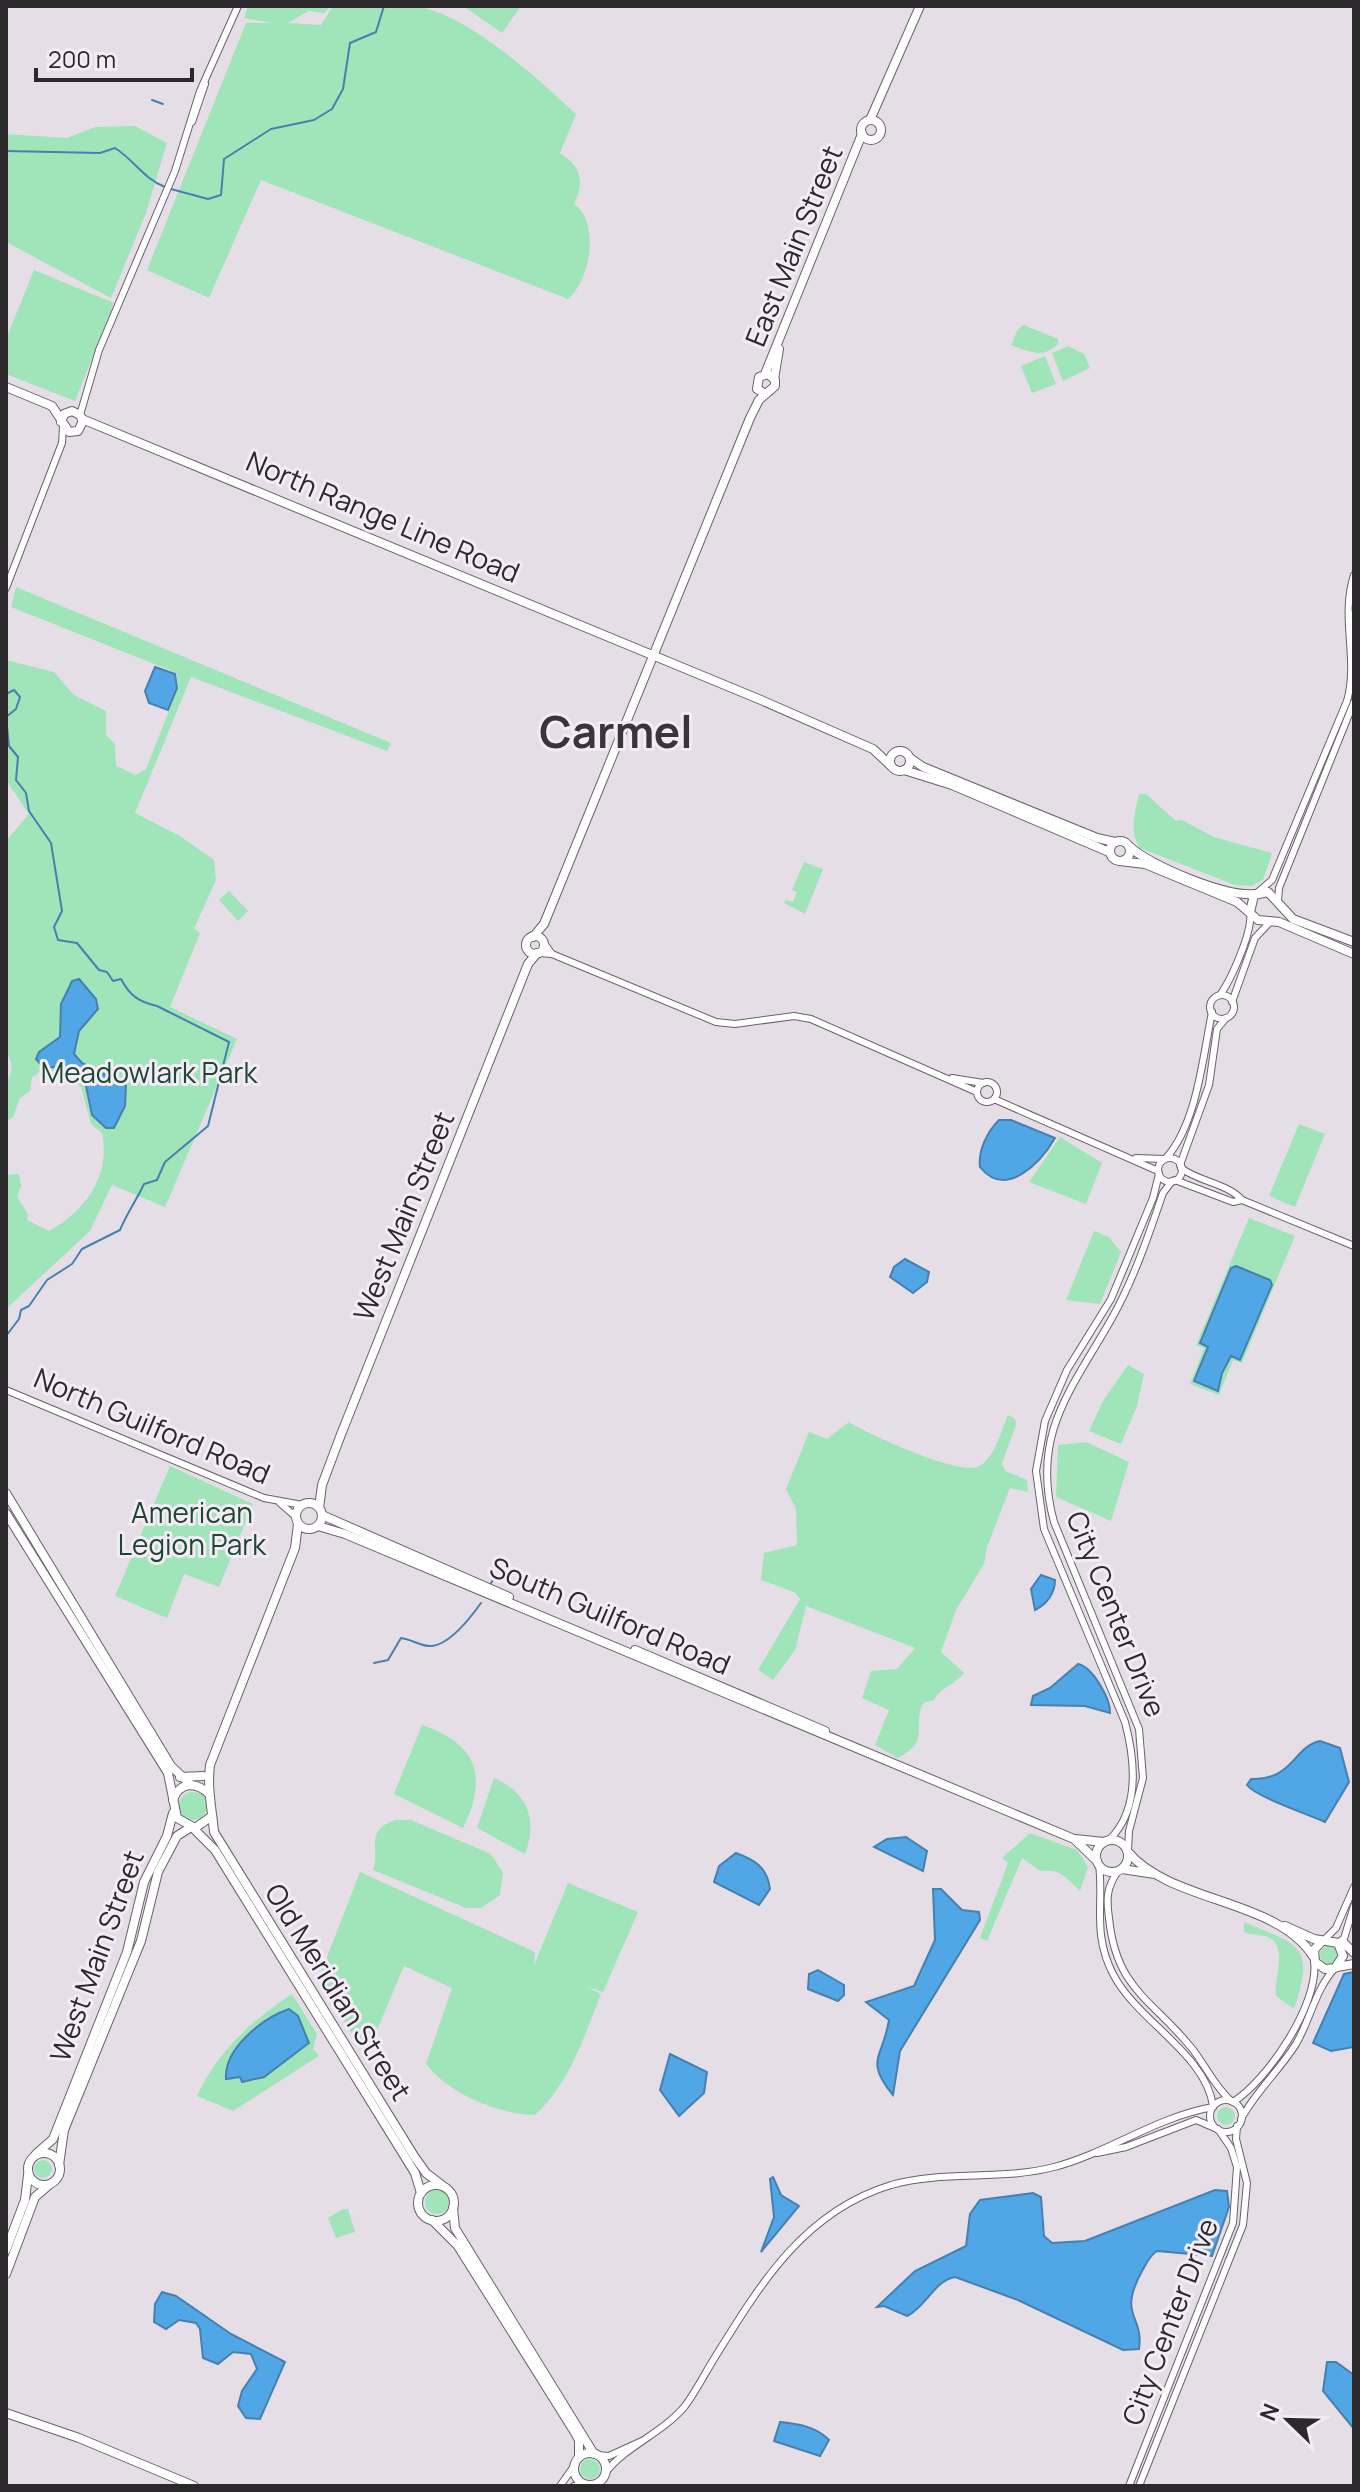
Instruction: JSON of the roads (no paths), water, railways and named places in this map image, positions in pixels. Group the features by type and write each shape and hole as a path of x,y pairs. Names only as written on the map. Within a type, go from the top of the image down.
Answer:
{"main road":[{"name":"East Main Street","path":"874,122 879,101 920,6"},
{"path":"874,122 880,134 866,137 863,125 874,122"},
{"name":"East Main Street","path":"866,137 780,345 774,389 762,391 757,380 765,374 866,137"},
{"path":"765,374 774,379"},
{"name":"North Range Line Road","path":"6,384 95,425 118,430 873,749"},
{"name":"North Range Line Road","path":"6,384 52,406 62,424 77,431"},
{"path":"533,937 543,942 544,925 652,654 762,391"},
{"path":"62,424 76,414"},
{"path":"76,414 77,431 95,425"},
{"path":"873,749 905,752 923,767 1100,839 1123,841 1141,856 1213,887 1237,894 1270,892 1294,920 1354,942"},
{"path":"873,749 897,771 904,770 952,785 1092,842 1120,861 1145,864 1237,902 1258,920 1281,923 1354,954"},
{"path":"890,765 894,753"},
{"path":"904,770 910,758"},
{"path":"1109,852 1115,842"},
{"path":"1120,861 1129,855 1129,846"},
{"path":"1250,913 1250,902 1257,893"},
{"path":"1270,922 1278,912 1279,902"},
{"path":"538,953 527,948 544,925"},
{"name":"West Main Street","path":"314,1528 321,1511 322,1485 528,964 543,942"},
{"name":"West Main Street","path":"527,948 528,964"},
{"name":"West Main Street","path":"297,1520 304,1504 322,1485"},
{"path":"6,1493 180,1777 210,1794"},
{"name":"South Guilford Road","path":"304,1504 351,1530 860,1745 880,1757"},
{"path":"6,1513 168,1773 173,1812 191,1827 205,1824 213,1811 210,1765"},
{"path":"173,1800 178,1790 192,1785 210,1765 295,1548 297,1520"},
{"name":"South Guilford Road","path":"297,1520 314,1528 345,1534 1074,1839 1106,1841"},
{"path":"295,1548 314,1528"},
{"path":"40,1567 48,1562"},
{"path":"180,1777 203,1776"},
{"name":"Old Meridian Street","path":"213,1811 214,1832 221,1846 424,2171 443,2186"},
{"name":"West Main Street","path":"36,2154 54,2138 127,1952 144,1882 167,1836 173,1812"},
{"name":"West Main Street","path":"59,2165 66,2124 141,1941 158,1872 179,1834 191,1827"},
{"name":"Old Meridian Street","path":"191,1827 204,1837 419,2178 421,2193"},
{"path":"179,1834 192,1831 204,1837"},
{"name":"South Guilford Road","path":"1074,1839 1098,1863"},
{"path":"1159,1875 1120,1870 1108,1872 1098,1863 1098,1849 1106,1841 1122,1842 1141,1865 1159,1875 1301,1939 1323,1968 1354,1959 1334,1941 1322,1941 1272,1924"},
{"path":"1120,1870 1128,1851"},
{"path":"1314,1957 1322,1941"},
{"path":"1335,1967 1342,1960 1342,1947"},
{"path":"6,2250 25,2200 28,2163 36,2154 52,2155 59,2165 57,2177 34,2198 6,2274"},
{"path":"28,2173 36,2183 50,2184"},
{"path":"606,2473 591,2485 575,2476 579,2440 458,2246 420,2210 421,2193 429,2186 443,2186 452,2196 455,2228 596,2454 605,2462 611,2486"},
{"path":"432,2220 445,2218 453,2208"},
{"path":"6,2413 79,2438 194,2486"},
{"path":"579,2457 596,2454"}],"street":[{"path":"76,414 108,326 175,171 205,84 238,6"},
{"path":"6,588 62,443 62,424"},
{"path":"62,443 77,431"},
{"path":"1257,893 1272,880 1347,701 1352,661 1347,612 1354,575"},
{"path":"1354,613 1354,624"},
{"path":"1279,902 1279,888 1354,702"},
{"path":"1165,1159 1177,1144 1199,1084 1212,1001 1229,983 1250,928 1250,913"},
{"path":"1181,1166 1209,1085 1217,1029 1232,1012 1232,1002 1255,938 1270,922"},
{"path":"543,942 552,954"},
{"path":"538,953 552,954 690,1012 729,1024 794,1016 806,1018 941,1075 977,1092 984,1101 995,1096"},
{"path":"1220,995 1232,1002"},
{"path":"1212,1012 1216,1017 1226,1018"},
{"path":"941,1075 993,1084 995,1096 1010,1107 1135,1158 1173,1181 1233,1202 1242,1200"},
{"path":"977,1092 983,1083"},
{"path":"1135,1158 1176,1159 1193,1177 1354,1246"},
{"name":"City Center Drive","path":"1106,1841 1121,1827 1131,1793 1131,1746 1125,1722 1044,1529 1036,1471 1041,1435 1049,1411 1071,1362 1111,1299 1153,1198 1158,1172 1165,1159"},
{"name":"City Center Drive","path":"1128,1851 1129,1831 1143,1778 1139,1729 1054,1522 1046,1487 1047,1466 1052,1434 1071,1385 1120,1303 1162,1195 1181,1166"},
{"name":"North Guilford Road","path":"6,1390 280,1503 304,1504"},
{"name":"North Guilford Road","path":"280,1503 297,1520"},
{"path":"1098,1863 1098,1920 1113,1974 1129,1999 1188,2059 1211,2092 1213,2107 1210,2119 1216,2128"},
{"path":"1120,1870 1107,1891 1110,1932 1121,1968 1137,1993 1189,2045 1217,2087 1240,2110 1239,2122"},
{"path":"1322,1941 1336,1928 1354,1887"},
{"path":"1342,1947 1354,1906"},
{"path":"606,2473 642,2441 670,2422 687,2403 780,2259 803,2235 842,2207 881,2189 915,2180 1035,2171 1093,2153 1143,2131 1213,2107 1220,2101 1232,2102 1245,2094 1294,2033 1314,1979 1314,1957"},
{"path":"1093,2153 1126,2147 1196,2120 1229,2131 1239,2122 1256,2093 1294,2046 1322,1981 1335,1967"},
{"name":"City Center Drive","path":"1139,2486 1243,2225 1247,2183 1236,2137 1239,2122"},
{"name":"City Center Drive","path":"1129,2486 1233,2223 1237,2167 1231,2148 1216,2128"},
{"path":"596,2454 609,2456 642,2441"},
{"path":"560,2486 574,2466"},
{"path":"574,2486 591,2485"}],"water":[{"path":"155,667 175,674 177,688 168,710 149,703 145,691"},
{"path":"79,979 96,999 98,1009 79,1031 74,1054 82,1063 126,1085 125,1106 114,1128 106,1128 92,1115 85,1081 54,1067 44,1068 36,1059 39,1052 60,1037 61,1004 72,981"},
{"path":"999,1120 1011,1120 1055,1138 1032,1166 1011,1179 1001,1180 990,1176 980,1167 984,1142"},
{"path":"905,1259 929,1272 927,1282 913,1293 890,1277 894,1267"},
{"path":"1236,1266 1270,1280 1272,1285 1240,1360 1231,1356 1222,1373 1218,1391 1194,1381 1208,1347 1200,1343 1231,1268"},
{"path":"1041,1575 1055,1580 1055,1585 1050,1598 1035,1610 1031,1589"},
{"path":"1078,1664 1084,1666 1100,1685 1108,1700 1110,1713 1085,1706 1031,1705 1033,1696 1050,1688"},
{"path":"1320,1741 1340,1748 1349,1782 1325,1822 1271,1800 1247,1785 1251,1779 1265,1778 1285,1769 1311,1744"},
{"path":"906,1837 927,1851 923,1871 874,1847 887,1839"},
{"path":"736,1853 754,1862 766,1875 770,1889 759,1905 714,1882 719,1866"},
{"path":"933,1889 941,1889 962,1910 979,1912 980,1920 900,2051 893,2095 877,2066 889,2020 866,2002 914,1986 935,1940"},
{"path":"818,1970 844,1985 844,1995 838,2001 808,1989 809,1974"},
{"path":"1354,1972 1354,2047 1331,2051 1313,2043 1344,1974"},
{"path":"289,2009 298,2016 309,2043 264,2077 242,2082 240,2077 226,2079 231,2056 247,2036 268,2019"},
{"path":"670,2054 707,2072 704,2093 679,2116 660,2090"},
{"path":"773,2177 781,2195 799,2206 761,2252 774,2217 770,2179"},
{"path":"1215,2190 1227,2191 1229,2207 1212,2256 1157,2251 1142,2271 1131,2307 1140,2337 1139,2349 1123,2350 1018,2300 955,2277 941,2284 907,2316 884,2306 877,2307 915,2271 966,2246 970,2214 980,2200 1033,2193 1041,2197 1044,2236 1052,2243 1085,2241"},
{"path":"162,2292 176,2296 231,2334 285,2362 260,2419 246,2418 238,2406 242,2391 257,2369 251,2354 233,2352 218,2364 203,2358 200,2329 196,2323 179,2320 166,2329 154,2322 155,2304"},
{"path":"1327,2362 1336,2362 1354,2375 1354,2429 1323,2391"},
{"path":"780,2422 806,2426 824,2435 829,2440 820,2456 774,2441"}],"waterway":[{"path":"171,189 208,199 221,195 224,159 271,129 314,120 332,109 343,89 350,43 376,32 384,6"},
{"path":"152,100 163,104"},
{"path":"6,151 100,153 115,148 165,187"},
{"path":"6,694 14,690 20,697 16,709 6,717 9,746 18,757 16,780 26,793 29,811 51,843 62,911 54,927 58,940 77,943 99,970 107,972 113,981 121,979 140,1000 229,1042 208,1126 165,1162 157,1180 144,1184 120,1230 82,1249 72,1264 47,1280 29,1306 21,1310 19,1319 6,1336"},
{"path":"491,1583 494,1578 505,1580"},
{"path":"374,1663 388,1660 401,1638 428,1646 439,1644 460,1629 481,1603"}],"district":[{"name":"Carmel","path":"616,733"}],"park label":[{"name":"Meadowlark Park","path":"149,1073"},
{"name":"American Legion Park","path":"192,1529"}]}
